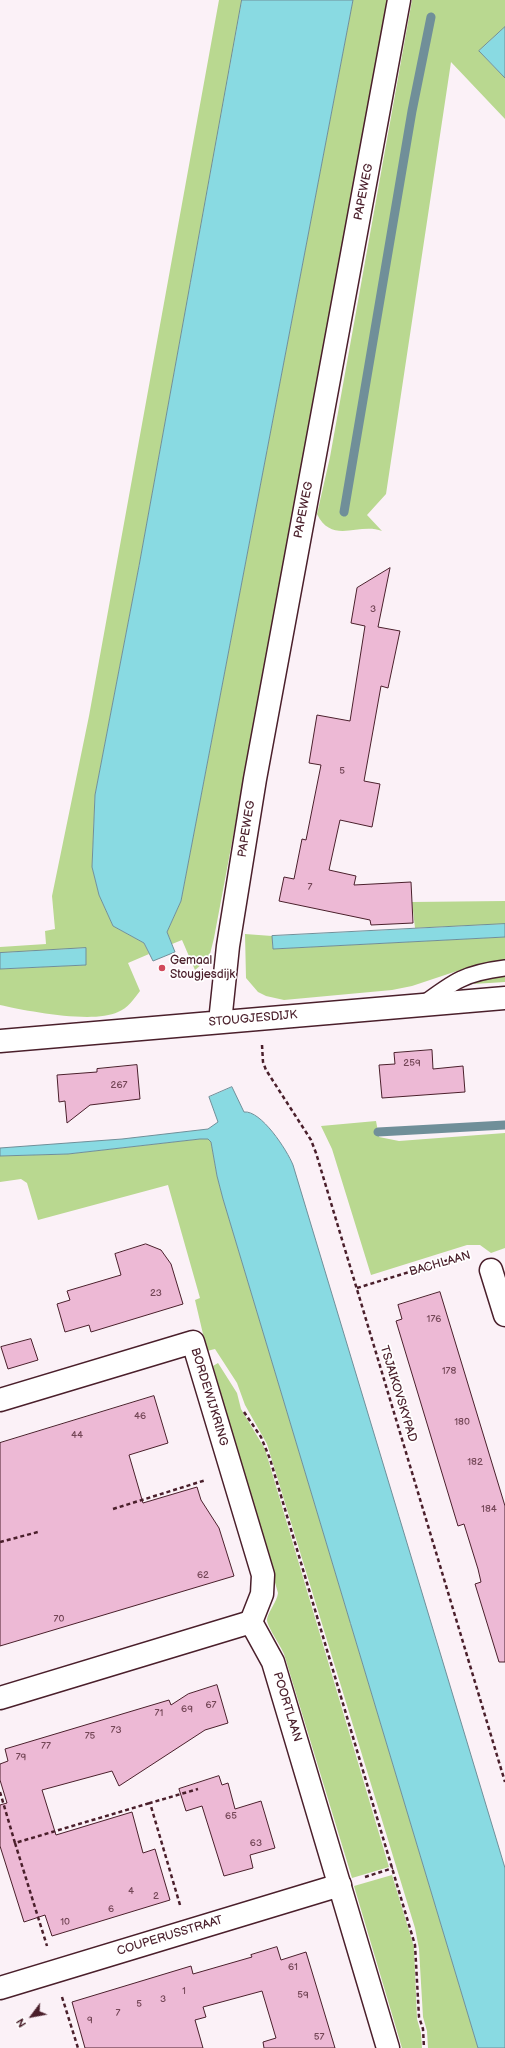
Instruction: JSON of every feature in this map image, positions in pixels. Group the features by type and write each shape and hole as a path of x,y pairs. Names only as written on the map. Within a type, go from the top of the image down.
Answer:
{"street":[{"name":"PAPEWEG","path":"220,1022 228,946 255,780 399,0"},
{"name":"STOUGJESDIJK","path":"0,1040 505,998"},
{"path":"491,1270 505,1316"},
{"name":"BORDEWIJKRING","path":"0,1400 193,1342 263,1575 262,1594 251,1622"},
{"path":"0,1698 251,1622"},
{"name":"POORTLAAN","path":"251,1622 273,1662 388,2048"},
{"name":"COUPERUSSTRAAT","path":"0,1988 340,1885"}],"lane":[{"path":"421,1005 452,983 464,977 476,972 505,968"}],"path":[{"name":"TSJAIKOVSKYPAD","path":"260,1019 265,1066 311,1140 316,1153 505,1782"},
{"name":"BACHLAAN","path":"357,1288 473,1253 480,1254 487,1259 491,1270"},
{"path":"242,1406 261,1437 270,1460 415,1945 419,2017 424,2048"},
{"path":"113,1509 232,1472"},
{"path":"0,1542 38,1532"},
{"path":"0,1792 15,1844 198,1789"},
{"path":"150,1803 188,1931"}],"green space":[{"path":"219,0 242,0 139,566 95,795 92,867 99,895 113,926 144,943 149,954 128,963 140,991 128,1006 118,1012 93,1017 77,1017 12,1008 0,1005 0,969 86,965 85,948 0,953 0,947 46,944 45,931 55,929 52,896 89,716"},
{"path":"353,0 390,0 214,938 209,958 195,970 182,940 172,944 167,932 181,901"},
{"path":"412,0 505,0 505,27 479,51 505,78 505,119 451,62 386,494 367,515 382,531 364,529 338,531 323,523 317,514 330,457"},
{"path":"505,901 505,924 415,928 412,902"},
{"path":"245,934 272,936 273,949 505,937 505,961 457,971 412,986 392,990 284,1000 266,996 258,992 246,978"},
{"path":"505,975 505,982 473,984 485,979"},
{"path":"376,1121 379,1137 399,1141 505,1133 505,1248 491,1253 480,1245 467,1245 371,1275 332,1149 321,1126"},
{"path":"208,1139 211,1142 223,1199 478,2048 428,2048 427,2031 423,2017 419,1949 415,1928 267,1444 245,1405 237,1383 215,1349 207,1351 195,1300 200,1298 168,1185 38,1220 27,1183 21,1179 0,1182 0,1156 68,1154"},
{"path":"218,1363 237,1393 241,1409 265,1449 389,1867 352,1878 284,1654 267,1622 278,1593 213,1366"},
{"path":"392,1875 414,1947 417,2019 421,2033 422,2048 402,2048 354,1886"}],"water":[{"path":"242,0 353,0 181,901 167,932 175,952 153,961 144,943 113,926 99,895 92,867 95,795 139,566"},
{"path":"505,27 505,78 479,51"},
{"path":"505,924 505,937 273,949 272,936"},
{"path":"86,948 86,965 0,969 0,953"},
{"path":"232,1087 244,1112 251,1113 258,1117 273,1132 293,1165 505,1868 505,2048 478,2048 223,1199 211,1142 208,1139 200,1139 68,1154 0,1156 0,1148 122,1139 208,1129 218,1122 209,1097"}],"building":[{"path":"390,568 378,627 400,631 388,688 381,686 364,781 380,784 372,827 340,820 329,870 356,876 354,885 411,882 413,923 371,925 370,920 279,901 284,877 294,879 302,839 306,840 321,765 309,763 317,715 350,721 365,626 351,623 357,588"},
{"path":"432,1050 433,1069 463,1066 465,1092 382,1098 379,1065 395,1064 394,1053"},
{"path":"137,1065 140,1099 90,1105 67,1123 65,1101 59,1102 57,1075 97,1072 97,1069"},
{"path":"146,1244 161,1250 171,1264 183,1304 91,1332 89,1325 65,1332 57,1304 70,1300 67,1291 121,1275 115,1254"},
{"path":"440,1292 505,1506 505,1662 499,1662 475,1584 481,1582 478,1569 464,1524 458,1526 396,1321 402,1319 398,1305"},
{"path":"31,1339 38,1360 8,1369 1,1347"},
{"path":"154,1396 168,1443 129,1455 143,1503 197,1487 201,1500 219,1528 234,1576 0,1646 0,1443"},
{"path":"217,1685 228,1723 205,1730 119,1786 112,1771 42,1790 56,1835 132,1812 143,1853 155,1849 170,1900 52,1936 45,1915 24,1922 0,1846 0,1805 7,1803 0,1780 0,1764 8,1761 5,1749 169,1700 171,1705 188,1694"},
{"path":"219,1776 222,1785 228,1783 235,1809 261,1801 275,1848 250,1855 253,1868 224,1876 202,1806 186,1811 179,1789"},
{"path":"277,1947 281,1960 306,1952 335,2048 264,2048 263,2042 276,2038 262,1991 203,2007 206,2017 195,2020 203,2048 85,2048 72,2002 191,1966 193,1974 252,1957 251,1955"}],"waterway":[{"path":"344,512 412,111 431,17"},
{"path":"378,1132 505,1125"}],"place":[{"name":"Gemaal Stougjesdijk","path":"162,968"}]}
